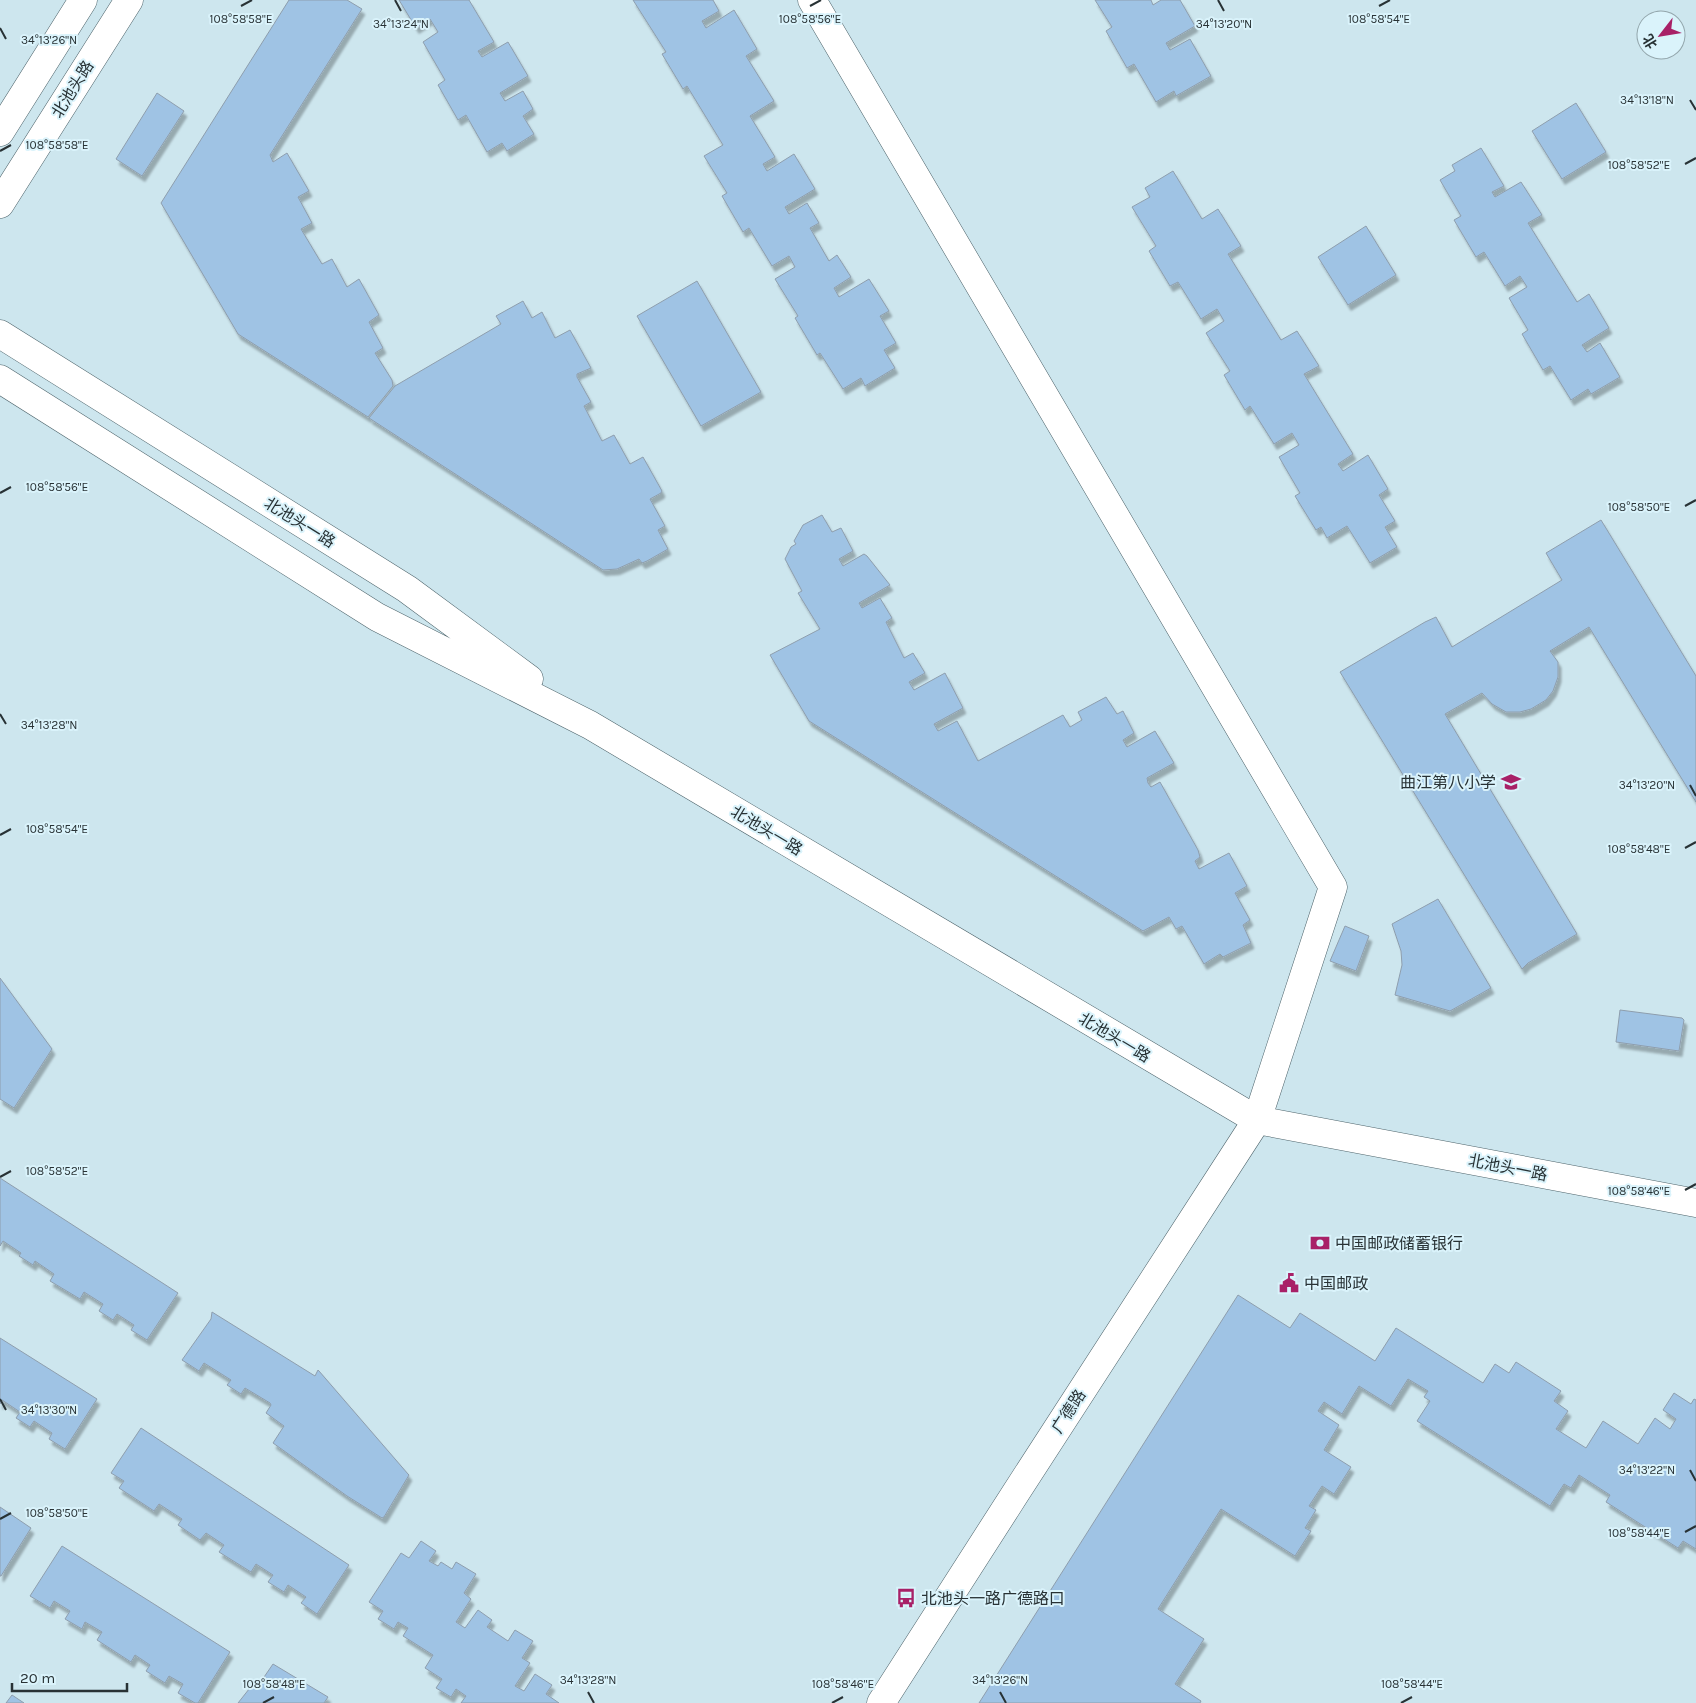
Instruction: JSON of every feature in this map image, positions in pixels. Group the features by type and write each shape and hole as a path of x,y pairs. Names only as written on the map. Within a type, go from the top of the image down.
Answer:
{"street":[{"path":"0,132 83,0"},
{"name":"北池头路","path":"0,204 129,0"},
{"name":"广德路","path":"812,0 1333,888 1257,1120 881,1703"},
{"name":"北池头一路","path":"0,334 407,589 590,725"},
{"name":"北池头一路","path":"0,380 378,617 590,725 1257,1120 1696,1203"}],"building":[{"path":"289,0 347,0 362,9 270,155 273,162 287,153 309,191 298,197 312,223 301,229 322,264 332,259 347,287 359,279 379,315 369,322 383,348 375,353 392,380 393,386 368,417 238,334 161,203"},
{"path":"399,0 469,0 494,42 478,51 482,57 508,42 528,76 500,93 505,101 523,91 533,109 523,116 534,134 507,151 502,143 487,152 466,115 458,120 438,85 445,80 423,42 438,32 430,19 416,28"},
{"path":"633,0 713,0 719,11 702,21 706,28 734,10 757,49 746,56 774,101 750,116 775,157 763,164 767,171 794,154 815,189 785,207 789,214 807,203 819,223 810,228 829,261 837,255 851,277 834,288 839,297 869,279 889,311 880,316 896,343 884,350 895,368 865,386 861,378 843,389 820,353 817,355 795,318 798,316 775,279 795,267 789,256 772,266 749,228 743,232 722,196 727,193 704,156 723,145 687,86 683,89 662,54 666,52"},
{"path":"1095,0 1151,0 1153,5 1161,0 1180,0 1195,26 1166,43 1170,50 1190,39 1211,76 1176,96 1174,91 1156,102 1134,64 1127,68 1106,31 1112,27"},
{"path":"157,93 184,111 142,176 116,159"},
{"path":"1576,103 1606,152 1562,179 1532,131"},
{"path":"1481,148 1504,186 1492,192 1495,197 1521,182 1542,215 1528,223 1577,302 1589,294 1609,328 1582,345 1587,352 1600,343 1620,377 1591,394 1588,389 1571,400 1550,366 1543,370 1522,334 1528,330 1509,298 1527,287 1520,276 1505,286 1484,252 1476,257 1454,220 1461,216 1440,180 1455,171 1452,165"},
{"path":"1173,171 1202,219 1218,209 1241,246 1228,254 1281,340 1297,331 1319,366 1304,374 1353,454 1338,464 1343,471 1368,455 1388,489 1379,495 1395,521 1385,527 1397,547 1370,563 1347,526 1327,538 1321,527 1316,530 1295,496 1300,493 1279,457 1299,445 1292,433 1274,444 1250,406 1245,410 1224,375 1230,371 1206,333 1224,321 1217,309 1201,319 1178,282 1170,286 1149,251 1156,246 1132,207 1150,197 1145,188"},
{"path":"1366,226 1396,275 1348,305 1318,257"},
{"path":"697,281 761,392 701,426 637,316"},
{"path":"523,301 532,318 542,312 555,338 570,330 591,368 577,374 577,377 591,402 584,406 602,441 614,435 630,464 643,457 662,491 650,499 665,526 658,530 668,549 647,561 642,563 639,559 617,569 603,570 369,418 395,386 501,324 496,316"},
{"path":"822,515 832,532 841,528 853,551 839,559 843,566 864,554 890,585 859,603 862,608 880,598 892,618 886,622 904,658 913,653 925,673 909,682 914,690 945,673 963,708 934,724 938,731 957,721 978,761 1063,715 1070,727 1082,720 1078,712 1106,697 1117,714 1123,711 1134,733 1123,740 1127,747 1155,731 1174,763 1147,778 1148,783 1151,787 1160,782 1198,850 1200,857 1195,861 1199,869 1229,853 1247,886 1235,893 1250,920 1243,925 1251,943 1223,957 1220,954 1204,964 1182,926 1176,929 1169,917 1143,931 809,721 770,655 820,629 798,593 802,591 785,559 791,547 796,544 794,541 803,525"},
{"path":"1601,520 1696,676 1696,802 1589,627 1550,651 1558,662 1558,677 1553,691 1546,700 1531,709 1520,712 1506,712 1492,704 1482,693 1445,714 1577,934 1528,963 1522,969 1340,672 1436,617 1452,647 1562,580 1546,553"},
{"path":"1438,899 1491,988 1450,1011 1395,995 1402,965 1401,951 1392,924"},
{"path":"1345,926 1369,936 1356,971 1330,961"},
{"path":"0,978 52,1049 14,1108 0,1099"},
{"path":"1620,1010 1682,1018 1684,1020 1679,1051 1616,1042"},
{"path":"0,1178 178,1293 147,1340 131,1330 134,1325 117,1314 113,1320 99,1311 103,1304 84,1292 80,1299 50,1281 54,1274 35,1261 33,1265 19,1256 21,1253 3,1241 0,1246"},
{"path":"1238,1295 1290,1328 1300,1313 1375,1361 1396,1328 1483,1383 1495,1364 1509,1373 1516,1362 1561,1391 1554,1401 1568,1411 1556,1429 1586,1448 1603,1421 1638,1444 1655,1418 1670,1429 1676,1419 1663,1410 1674,1393 1691,1404 1694,1399 1696,1400 1696,1549 1683,1541 1678,1548 1606,1502 1610,1495 1579,1475 1571,1488 1564,1484 1550,1506 1417,1421 1430,1401 1424,1397 1428,1391 1408,1379 1391,1406 1359,1386 1342,1414 1324,1402 1318,1411 1339,1425 1324,1450 1351,1467 1334,1494 1322,1486 1309,1506 1316,1510 1305,1528 1311,1531 1295,1556 1221,1509 1158,1609 1204,1639 1175,1684 1201,1701 1200,1703 979,1703"},
{"path":"212,1312 315,1376 318,1370 409,1475 384,1517 382,1518 347,1496 273,1443 284,1426 266,1413 271,1405 270,1403 245,1388 241,1394 227,1385 231,1380 204,1363 199,1371 182,1360 211,1319"},
{"path":"0,1338 97,1399 65,1449 49,1439 52,1433 34,1421 30,1427 16,1418 20,1412 2,1400 0,1404"},
{"path":"141,1428 349,1565 317,1614 301,1603 306,1597 288,1585 284,1592 268,1582 273,1575 256,1564 251,1572 219,1552 224,1545 206,1533 200,1540 178,1525 182,1519 159,1504 154,1511 119,1488 124,1481 111,1473"},
{"path":"0,1507 31,1528 1,1576 0,1576"},
{"path":"421,1541 436,1551 429,1561 438,1566 441,1562 452,1569 456,1562 476,1574 464,1593 471,1599 456,1622 465,1628 478,1610 492,1620 487,1627 508,1641 515,1630 533,1641 522,1658 530,1663 515,1686 524,1691 535,1674 552,1685 546,1694 559,1703 461,1703 466,1696 456,1689 451,1697 436,1688 442,1679 425,1668 433,1655 403,1636 408,1628 398,1622 394,1629 378,1619 383,1611 369,1602 401,1553 409,1558"},
{"path":"62,1546 230,1652 198,1703 178,1693 183,1684 169,1676 165,1683 146,1671 150,1665 135,1655 131,1662 97,1640 102,1632 85,1622 82,1629 65,1619 70,1611 54,1601 50,1608 30,1596"},
{"path":"273,1664 328,1697 324,1703 238,1703 257,1679 262,1680"},
{"path":"12,1695 24,1703 6,1703"}],"place":[{"name":"曲江第八小学","path":"1511,782"},
{"name":"中国邮政储蓄银行","path":"1320,1243"},
{"name":"中国邮政","path":"1289,1283"},
{"name":"北池头一路广德路口","path":"906,1598"}]}
